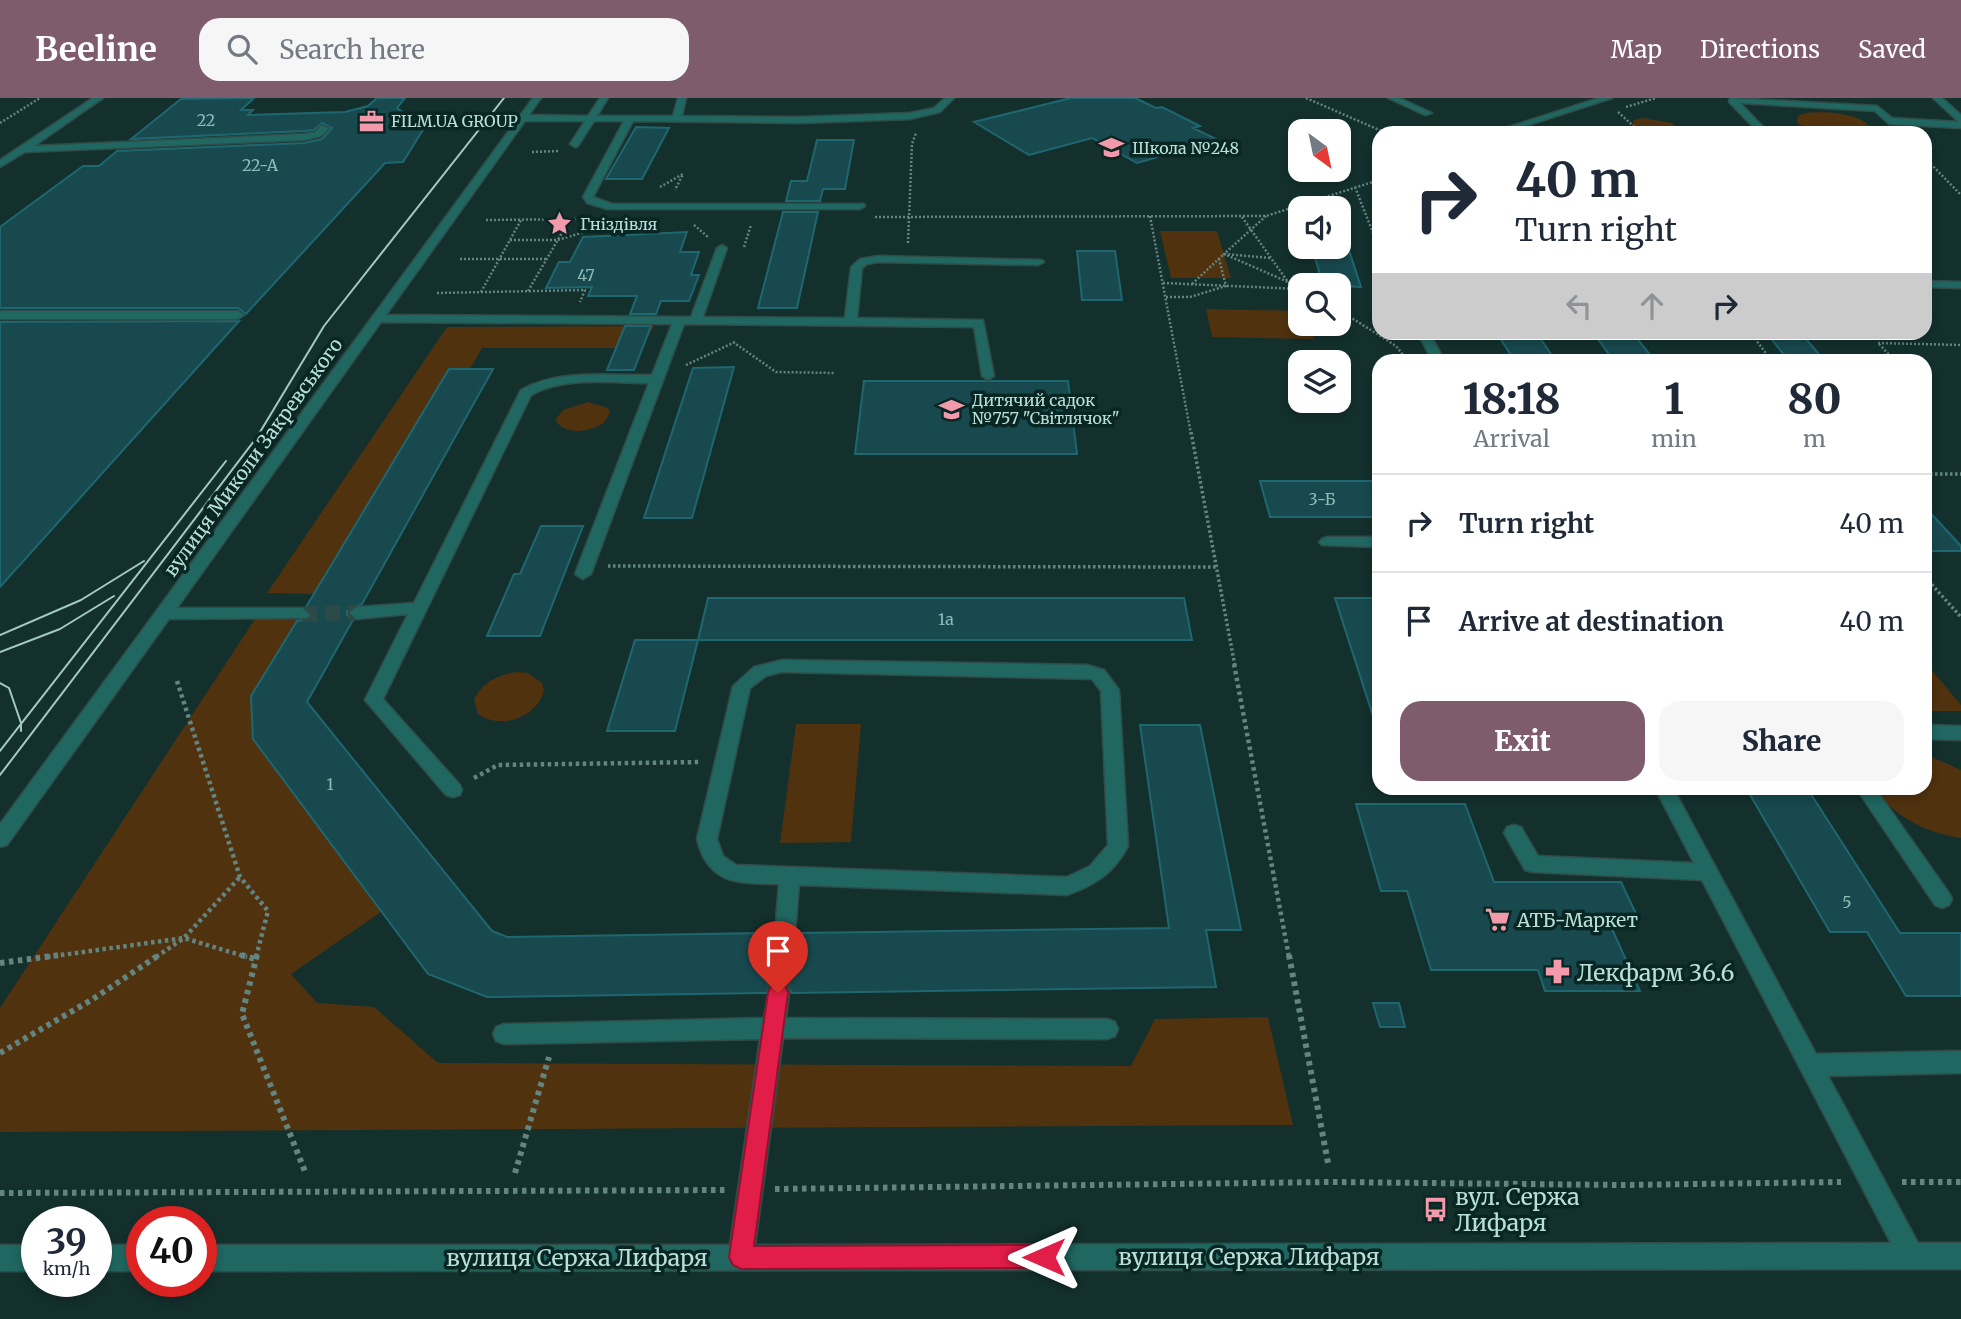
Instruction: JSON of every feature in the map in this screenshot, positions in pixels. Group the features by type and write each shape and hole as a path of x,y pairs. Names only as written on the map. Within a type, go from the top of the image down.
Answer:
{"street":[{"path":"0,164 99,98"},
{"name":"вулиця Миколи Закревського","path":"0,839 537,98"},
{"path":"575,144 604,98"},
{"path":"677,118 682,98"},
{"path":"523,118 800,120 925,113 936,110 950,98"},
{"path":"1392,98 1428,113"},
{"path":"1518,126 1608,98"},
{"path":"1937,98 1961,123"},
{"path":"1757,126 1732,100 1877,109 1889,121 1961,123"},
{"path":"630,118 588,197 591,201 611,207 860,205"},
{"path":"23,149 304,137 318,134 324,128"},
{"path":"696,321 722,248"},
{"path":"851,322 857,267 864,261 1038,262"},
{"path":"1932,284 1961,285"},
{"path":"0,315 238,315"},
{"path":"377,318 979,323 988,376"},
{"path":"584,570 678,321"},
{"path":"453,790 374,699 526,393 532,388 554,381 656,379"},
{"path":"1327,542 1372,542"},
{"path":"357,612 420,608"},
{"path":"164,613 302,614"},
{"path":"782,666 1087,671 1098,674 1106,681 1110,690 1118,846 1107,865 1090,878 1067,886 736,874 720,867 710,855 707,839 725,762 742,686 751,675 764,668 782,666"},
{"path":"1932,732 1961,733"},
{"path":"1668,795 1911,1256"},
{"path":"1870,795 1942,899"},
{"path":"1514,833 1532,864 1708,872"},
{"path":"785,933 790,875"},
{"path":"741,1257 778,993"},
{"path":"504,1034 773,1028 1107,1029"},
{"path":"1810,1065 1961,1062"},
{"name":"вулиця Сержа Лифаря","path":"217,1258 1961,1256"},
{"path":"0,1258 21,1258"}],"path":[{"path":"0,123 40,98"},
{"path":"1306,98 1372,127"},
{"path":"1616,110 1633,126"},
{"path":"908,216 912,144 925,113"},
{"path":"1932,165 1961,195"},
{"path":"869,217 1266,216 1372,182"},
{"path":"1355,187 1372,228"},
{"path":"1150,216 1328,1163"},
{"path":"1241,216 1288,282"},
{"path":"1191,284 1266,216"},
{"path":"486,219 591,219"},
{"path":"480,292 521,219"},
{"path":"528,292 570,219"},
{"path":"683,227 709,226"},
{"path":"510,240 558,240 597,228 622,227"},
{"path":"1224,254 1271,258"},
{"path":"1224,254 1288,282"},
{"path":"460,259 547,259"},
{"path":"1219,259 1226,286"},
{"path":"1163,283 1288,288"},
{"path":"1166,297 1190,297 1226,286"},
{"path":"437,293 585,290 572,320"},
{"path":"1351,318 1372,331"},
{"path":"696,321 733,342 776,372 834,373"},
{"path":"656,379 733,342 746,339"},
{"path":"1386,340 1402,354"},
{"path":"1888,354 1878,343 1961,345"},
{"path":"1932,474 1961,474"},
{"path":"584,570 1216,567"},
{"path":"1932,585 1961,617"},
{"path":"177,681 240,877 268,911 242,1014 306,1174"},
{"path":"453,790 498,765 725,762"},
{"path":"0,1053 93,999 184,938 240,877"},
{"path":"0,963 184,938 255,959"},
{"path":"515,1173 556,1033"},
{"path":"0,1193 1104,1187 1330,1182 1637,1185 1961,1182"}],"shaded area":[{"path":"1823,112 1844,114 1870,126 1803,126 1797,123 1798,116"},
{"path":"1643,118 1672,123 1674,126 1634,126 1632,125 1634,120"},
{"path":"1160,231 1217,231 1231,278 1171,278"},
{"path":"1206,309 1288,311 1288,336 1313,336 1314,339 1212,337"},
{"path":"654,326 642,348 482,348 470,369 449,369 313,594 267,593 447,327"},
{"path":"588,402 608,408 610,413 604,423 574,431 557,423 556,419 563,410"},
{"path":"299,618 251,696 253,739 381,912 291,974 317,1003 374,1007 438,1063 1131,1066 1155,1019 1268,1017 1293,1125 0,1132 0,1008 255,619"},
{"path":"1932,670 1961,705 1961,711 1932,711"},
{"path":"517,672 528,673 542,683 544,690 534,708 507,721 487,719 478,714 474,700 481,688 497,677"},
{"path":"796,724 861,724 851,842 780,843"},
{"path":"1932,757 1961,770 1961,838 1948,836 1912,822 1880,795 1932,795"}],"building":[{"path":"254,98 241,110 253,110 248,115 345,112 368,106 377,98 405,98 397,108 424,128 403,162 385,163 246,314 238,308 0,308 0,227 83,166 99,166 117,151 304,143 322,139 332,128 322,123 314,130 304,131 131,139 181,99"},
{"path":"1071,98 1135,98 1156,108 1162,107 1200,126 1193,128 1218,140 1137,163 1092,138 1029,155 974,122"},
{"path":"636,127 669,128 642,179 606,179"},
{"path":"817,140 854,140 845,189 823,189 820,201 786,201 791,181 807,181"},
{"path":"783,212 818,212 797,308 758,308"},
{"path":"687,232 680,252 699,252 691,275 699,275 689,301 661,301 656,314 630,314 637,296 588,296 592,287 546,288 559,262 570,262 583,237"},
{"path":"1077,251 1115,251 1122,300 1082,300"},
{"path":"1351,256 1361,287 1351,286 1351,273 1320,273 1315,259 1351,259"},
{"path":"239,321 0,587 0,322"},
{"path":"625,326 651,326 634,370 607,370"},
{"path":"1501,340 1541,340 1551,354 1510,354"},
{"path":"1599,340 1638,340 1649,354 1609,354"},
{"path":"1772,340 1807,340 1819,354 1783,354"},
{"path":"734,367 692,518 644,518 693,368"},
{"path":"449,369 493,369 362,604 347,611 347,615 353,620 307,702 492,931 507,937 772,933 777,941 786,944 794,940 798,933 1169,928 1140,725 1200,725 1241,930 1206,930 1216,987 792,993 787,984 777,981 769,984 766,993 487,997 428,974 253,739 251,696 297,621 310,619 313,613 306,607"},
{"path":"864,381 1068,381 1077,454 855,454"},
{"path":"1260,481 1372,481 1372,517 1270,517"},
{"path":"1932,515 1961,546 1961,551 1932,551"},
{"path":"541,526 583,526 540,636 487,636 514,574 520,574"},
{"path":"708,598 1184,598 1192,640 698,640"},
{"path":"1335,598 1372,598 1372,713"},
{"path":"635,640 698,640 675,731 607,731"},
{"path":"1750,795 1811,795 1900,933 1961,933 1961,996 1906,996 1867,932 1830,932"},
{"path":"1356,804 1465,804 1494,882 1621,882 1639,920 1608,920 1640,991 1545,991 1538,970 1431,970 1407,891 1381,891"},
{"path":"1373,1003 1399,1003 1405,1027 1380,1027"}],"tunnel":[{"path":"302,614 357,613"},
{"path":"782,957 785,933"},
{"path":"778,993 782,955"}],"tram line":[{"path":"0,775 257,437 324,326 504,98"},
{"path":"21,724 226,461"},
{"path":"0,635 81,600 144,561"},
{"path":"0,652 60,629 114,596"},
{"path":"0,683 9,688 21,724"},
{"path":"0,751 21,724"},
{"path":"21,724 21,731"}],"place":[{"name":"FILM.UA GROUP","path":"371,121"},
{"name":"Школа №248","path":"1112,148"},
{"name":"Гніздівля","path":"560,224"},
{"name":"Дитячий садок №757 \"Світлячок\"","path":"952,409"},
{"name":"АТБ-Маркет","path":"1497,920"},
{"name":"Лекфарм 36.6","path":"1557,972"},
{"name":"вул. Сержа Лифаря","path":"1435,1209"}],"route":[{"path":"778,993 741,1257 1044,1257"}]}
